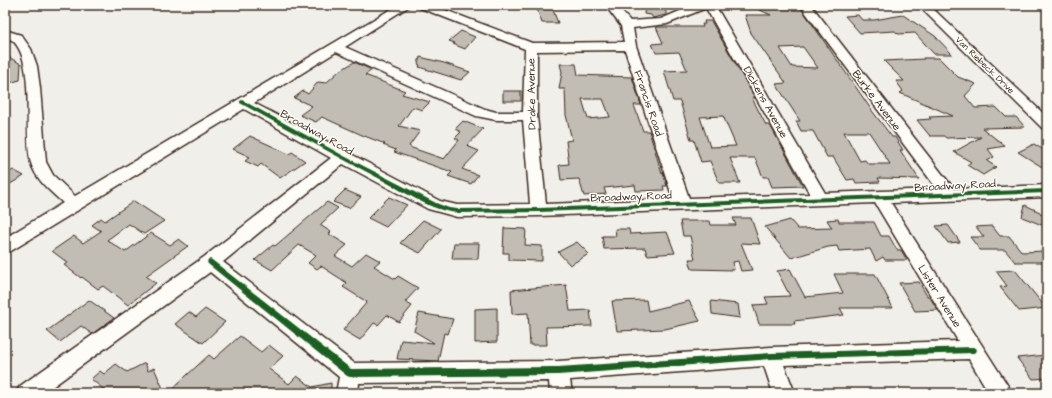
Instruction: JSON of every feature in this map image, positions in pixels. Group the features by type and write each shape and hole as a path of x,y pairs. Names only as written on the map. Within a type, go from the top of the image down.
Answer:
{"street":[{"path":"5,246 242,102 406,5"},
{"name":"Drake Avenue","path":"422,5 531,47 530,116 539,210"},
{"path":"610,5 627,26 668,20 703,5"},
{"name":"Dickens Avenue","path":"710,5 745,64 821,200"},
{"name":"Burke Avenue","path":"805,5 950,196"},
{"name":"Van Riebeck Drive","path":"923,5 1047,124"},
{"name":"Francis Road","path":"627,26 630,46 683,204"},
{"path":"5,34 15,35 20,39 29,61 33,86 38,162 46,176 73,204"},
{"path":"531,47 630,46"},
{"path":"335,47 482,113 496,116 530,116"},
{"name":"Broadway Road","path":"242,102 342,157 441,208 457,211 539,210 950,196 1047,191"},
{"path":"27,393 210,262 342,157"},
{"name":"Lister Avenue","path":"880,198 1001,393"},
{"path":"210,262 350,373 558,371 771,356 974,350"},
{"path":"771,356 784,393"},
{"path":"558,371 561,393"},
{"path":"347,393 350,373"}],"building":[{"path":"541,5 551,5 558,23 542,23 537,9 542,8"},
{"path":"645,5 662,5 666,11 666,15 653,18 651,15 644,14"},
{"path":"749,5 799,5 873,112 892,137 895,137 903,150 900,150 919,179 878,178 880,182 856,183 854,179 847,180 833,157 827,157 813,131 801,131 796,121 800,121 776,84 786,83 751,33 745,15 771,15","holes":["803,47 818,68 792,67 780,48","844,132 869,132 890,164 868,164 865,160 860,161"]},
{"path":"858,15 862,20 874,20 903,15 935,36 952,54 934,54 915,33 898,34 895,31 860,33 845,16"},
{"path":"704,21 711,21 755,98 752,98 766,125 770,125 803,186 772,187 768,177 763,177 755,158 730,158 740,183 719,183 710,161 701,162 694,140 691,140 680,101 673,101 664,71 687,70 679,52 656,53 652,44 663,43 656,27 703,27 702,24 705,24","holes":["723,116 736,146 710,147 700,117"]},
{"path":"461,31 475,37 465,49 449,41"},
{"path":"5,55 21,64 20,80 5,84"},
{"path":"420,57 470,72 461,80 419,67 420,65 418,64"},
{"path":"923,58 939,58 958,77 976,84 965,96 975,108 996,107 1006,117 1016,117 1025,127 982,128 1005,146 988,149 994,157 987,161 996,167 983,175 967,165 971,162 954,152 981,137 946,138 944,136 930,136 917,120 931,119 929,117 953,116 900,93 903,91 896,81 904,81 884,61 924,59"},
{"path":"354,62 372,70 365,75 405,91 402,94 430,102 422,110 413,107 399,126 420,131 409,146 412,148 444,159 459,140 455,138 461,132 455,129 463,121 483,129 467,146 479,151 462,169 478,175 471,184 448,176 452,172 394,152 396,150 383,145 385,144 322,117 316,122 300,115 312,106 294,98 303,91 308,94 318,82 326,83 338,72"},
{"path":"560,64 576,64 578,75 632,77 641,105 634,105 643,131 649,131 667,186 663,186 664,190 636,191 635,185 604,188 606,194 584,196 579,179 561,180 559,165 569,164 566,141 572,140 566,115 565,89 559,89 562,72","holes":["582,99 603,99 610,117 588,119"]},
{"path":"503,91 521,91 521,101 503,101"},
{"path":"250,136 289,154 292,152 305,161 280,178 261,164 258,167 245,161 250,157 233,149"},
{"path":"1034,144 1047,152 1047,170 1018,152"},
{"path":"13,170 24,176 5,187 5,175"},
{"path":"345,190 361,197 349,208 333,202"},
{"path":"389,197 407,205 386,227 368,218"},
{"path":"134,201 164,221 144,234 129,224 107,240 125,252 151,233 170,245 179,239 188,246 146,276 156,283 128,305 103,286 98,289 82,277 81,278 64,265 68,263 52,251 74,236 83,243 101,231 92,225 101,218 105,221"},
{"path":"327,202 338,208 320,225 331,232 329,234 347,245 335,256 352,266 366,253 380,261 374,266 395,279 398,276 418,288 405,302 412,306 399,322 387,315 378,325 374,323 360,340 343,330 367,302 343,287 347,283 321,266 317,269 308,263 316,255 299,245 272,270 255,260 273,245 275,246"},
{"path":"1025,205 1040,212 1040,214 1047,216 1047,227 1022,217"},
{"path":"733,218 751,218 760,244 741,243 752,270 741,271 738,261 733,262 734,270 692,269 689,259 695,259 690,236 683,236 680,221 710,221 711,225 736,225"},
{"path":"838,219 839,222 874,222 881,236 889,236 897,250 901,250 907,260 885,260 883,257 876,261 870,249 839,251 837,246 828,247 791,258 765,227 790,220 798,229 832,228 827,220"},
{"path":"423,220 441,229 420,253 400,243"},
{"path":"948,225 960,242 948,243 936,226"},
{"path":"992,226 1000,236 1009,236 1022,252 1047,251 1047,262 1015,262 1005,250 980,250 970,237 984,237 976,227"},
{"path":"504,228 526,229 525,245 542,246 542,261 509,260 509,253 503,253"},
{"path":"615,229 629,229 630,234 667,232 675,253 647,255 645,248 604,249 602,236 616,236"},
{"path":"577,242 589,254 570,265 558,252"},
{"path":"454,243 479,243 478,259 452,259"},
{"path":"790,269 805,297 843,293 834,274 875,274 893,308 840,308 844,315 794,321 795,324 759,324 753,305 768,304 765,297 790,296 777,271"},
{"path":"1015,270 1046,308 1019,311 1000,287 1007,286 996,271"},
{"path":"919,282 927,296 929,296 938,310 915,311 899,283"},
{"path":"566,285 570,311 590,310 592,326 546,327 547,345 530,345 528,313 512,314 511,290"},
{"path":"89,300 114,318 92,334 81,326 60,342 47,331"},
{"path":"646,300 648,311 689,301 700,321 665,329 617,331 612,301"},
{"path":"711,301 738,304 740,318 712,314"},
{"path":"497,308 497,342 475,343 475,309"},
{"path":"205,309 225,322 203,343 175,324 189,312 196,317"},
{"path":"419,313 453,319 448,334 444,333 438,361 397,359 401,340 434,343 414,331"},
{"path":"240,336 261,352 269,345 283,356 269,369 289,384 297,376 312,387 331,383 331,393 181,393 174,387 209,355 214,359"},
{"path":"1047,355 1047,378 1033,379 1017,358"},
{"path":"145,363 148,371 154,368 165,393 108,393 91,379 100,371 104,374 116,364 127,372"}],"cycle path":[{"path":"242,102 434,205 457,211 539,210 1047,191"},
{"path":"210,262 350,373 558,371 771,356 973,350"}]}
